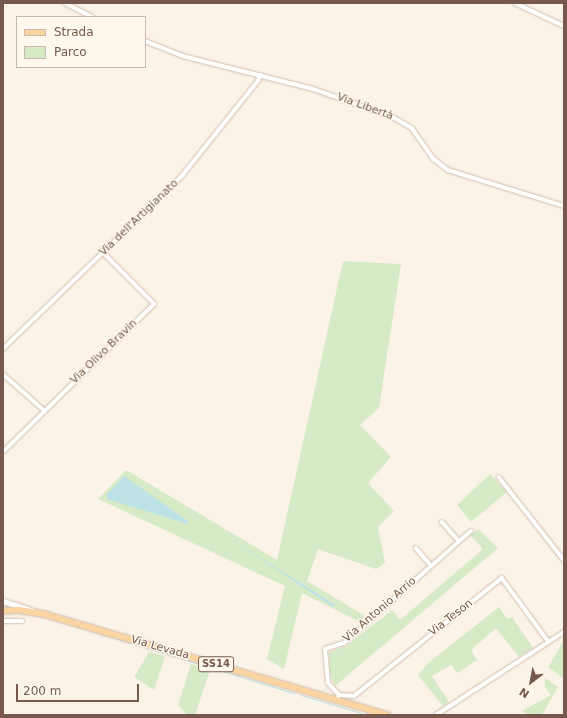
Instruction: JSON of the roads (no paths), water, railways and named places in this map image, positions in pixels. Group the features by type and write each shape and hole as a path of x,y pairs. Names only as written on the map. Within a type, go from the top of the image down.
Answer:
{"main road":[{"name":"Via Levada","path":"3,601 44,614 338,697 387,715"},
{"name":"SS14","path":"3,611 19,610 44,614"}],"street":[{"path":"65,3 91,16"},
{"path":"515,3 564,26"},
{"name":"Via Libertà","path":"146,41 183,56 313,89 393,117 412,128 434,160 448,170 564,206"},
{"name":"Via dell'Artigianato","path":"3,349 181,177 258,81 260,75"},
{"name":"Via Olivo Bravin","path":"3,452 154,304 102,252"},
{"path":"3,374 44,411"},
{"path":"499,477 564,560"},
{"path":"442,522 459,541"},
{"name":"Via Antonio Arrio","path":"338,697 328,683 325,649 344,643 471,531"},
{"path":"416,548 431,565"},
{"name":"Via Teson","path":"338,697 354,696 502,578 549,642"},
{"path":"3,622 22,621"},
{"path":"436,715 564,632"}],"water":[{"path":"124,476 188,521 188,524 107,499 107,494"},
{"path":"229,538 335,605 333,607"}],"waterway":[{"path":"75,626 138,645"},
{"path":"150,649 294,693"},
{"path":"301,695 361,713"}]}
